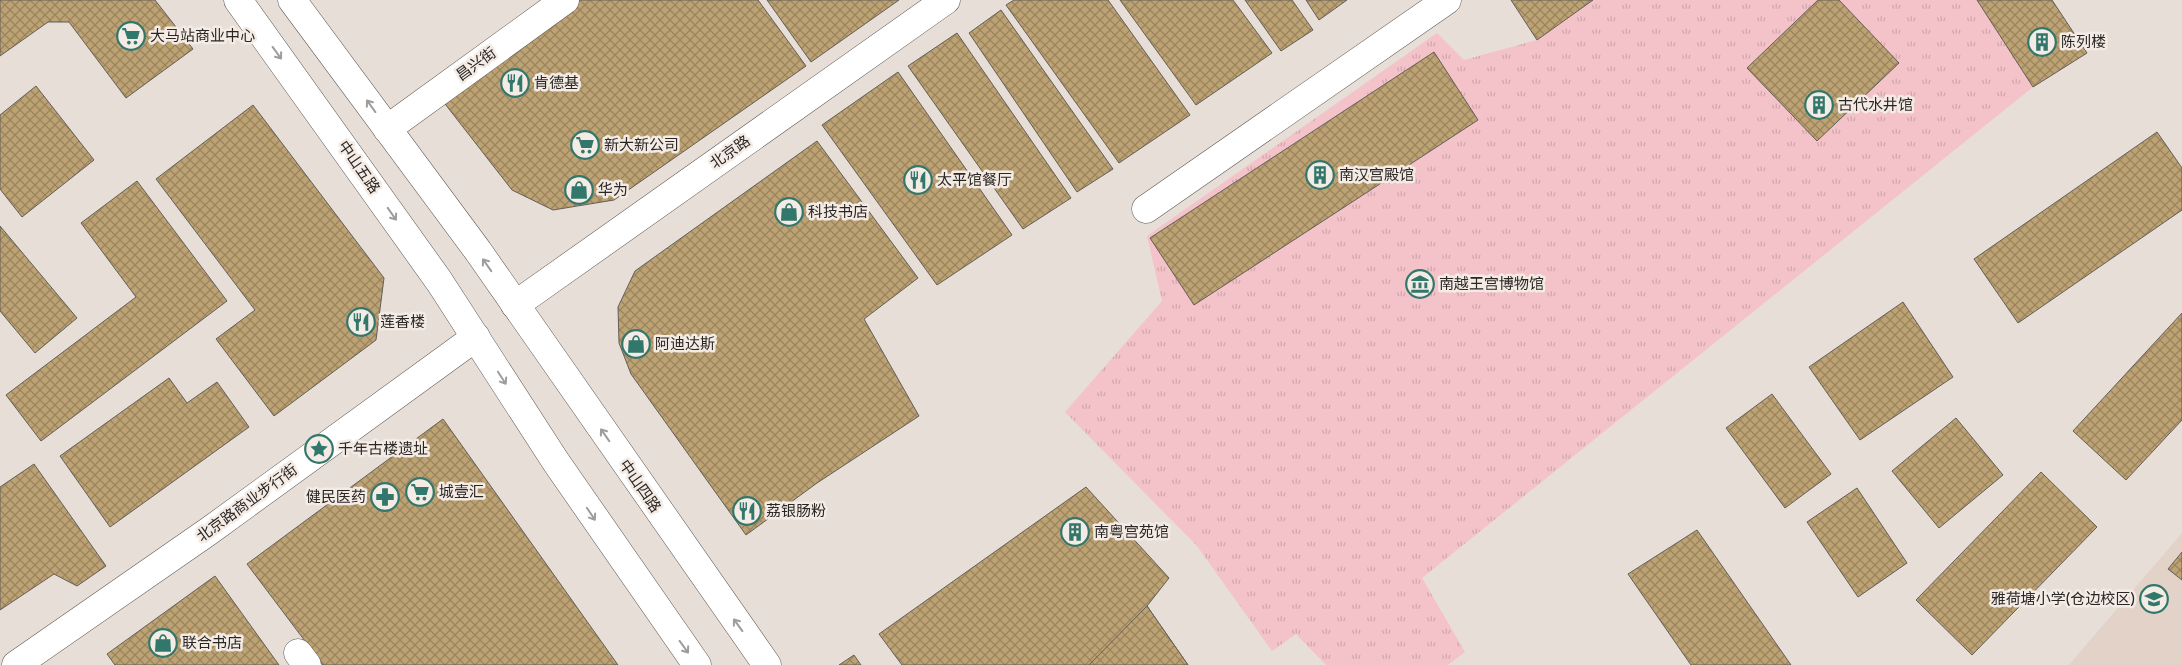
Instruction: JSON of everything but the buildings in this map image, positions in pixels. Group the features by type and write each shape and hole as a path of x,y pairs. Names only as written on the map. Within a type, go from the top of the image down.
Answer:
{"main road":[{"name":"中山五路","path":"238,0 409,238 476,337"},
{"path":"292,0 516,305"},
{"name":"昌兴街","path":"387,129 565,0"},
{"name":"北京路","path":"516,305 946,0"},
{"path":"1146,209 1447,0"},
{"name":"中山四路","path":"516,305 767,665"},
{"name":"北京路商业步行街","path":"16,665 209,531 476,337"},
{"path":"476,337 556,462 697,665"}],"shaded area":[{"name":"雅荷塘小学(仓边校区)","path":"2182,533 2182,665 2069,665"}],"green space":[{"path":"1593,0 1977,0 2033,87 1422,578 1465,652 1448,665 1326,665 1296,634 1272,651 1197,546 1065,412 1162,301 1147,236 1437,33 1464,60 1537,40"}],"place":[{"name":"大马站商业中心","path":"131,36"},
{"name":"陈列楼","path":"2042,42"},
{"name":"肯德基","path":"515,83"},
{"name":"古代水井馆","path":"1819,105"},
{"name":"新大新公司","path":"585,145"},
{"name":"南汉宫殿馆","path":"1320,175"},
{"name":"太平馆餐厅","path":"918,180"},
{"name":"华为","path":"579,190"},
{"name":"科技书店","path":"789,212"},
{"name":"南越王宫博物馆","path":"1420,284"},
{"name":"莲香楼","path":"361,322"},
{"name":"阿迪达斯","path":"636,344"},
{"name":"千年古楼遗址","path":"319,449"},
{"name":"城壹汇","path":"420,492"},
{"name":"健民医药","path":"385,497"},
{"name":"荔银肠粉","path":"747,511"},
{"name":"南粤宫苑馆","path":"1075,532"},
{"name":"雅荷塘小学(仓边校区)","path":"2154,599"},
{"name":"联合书店","path":"163,643"}]}
